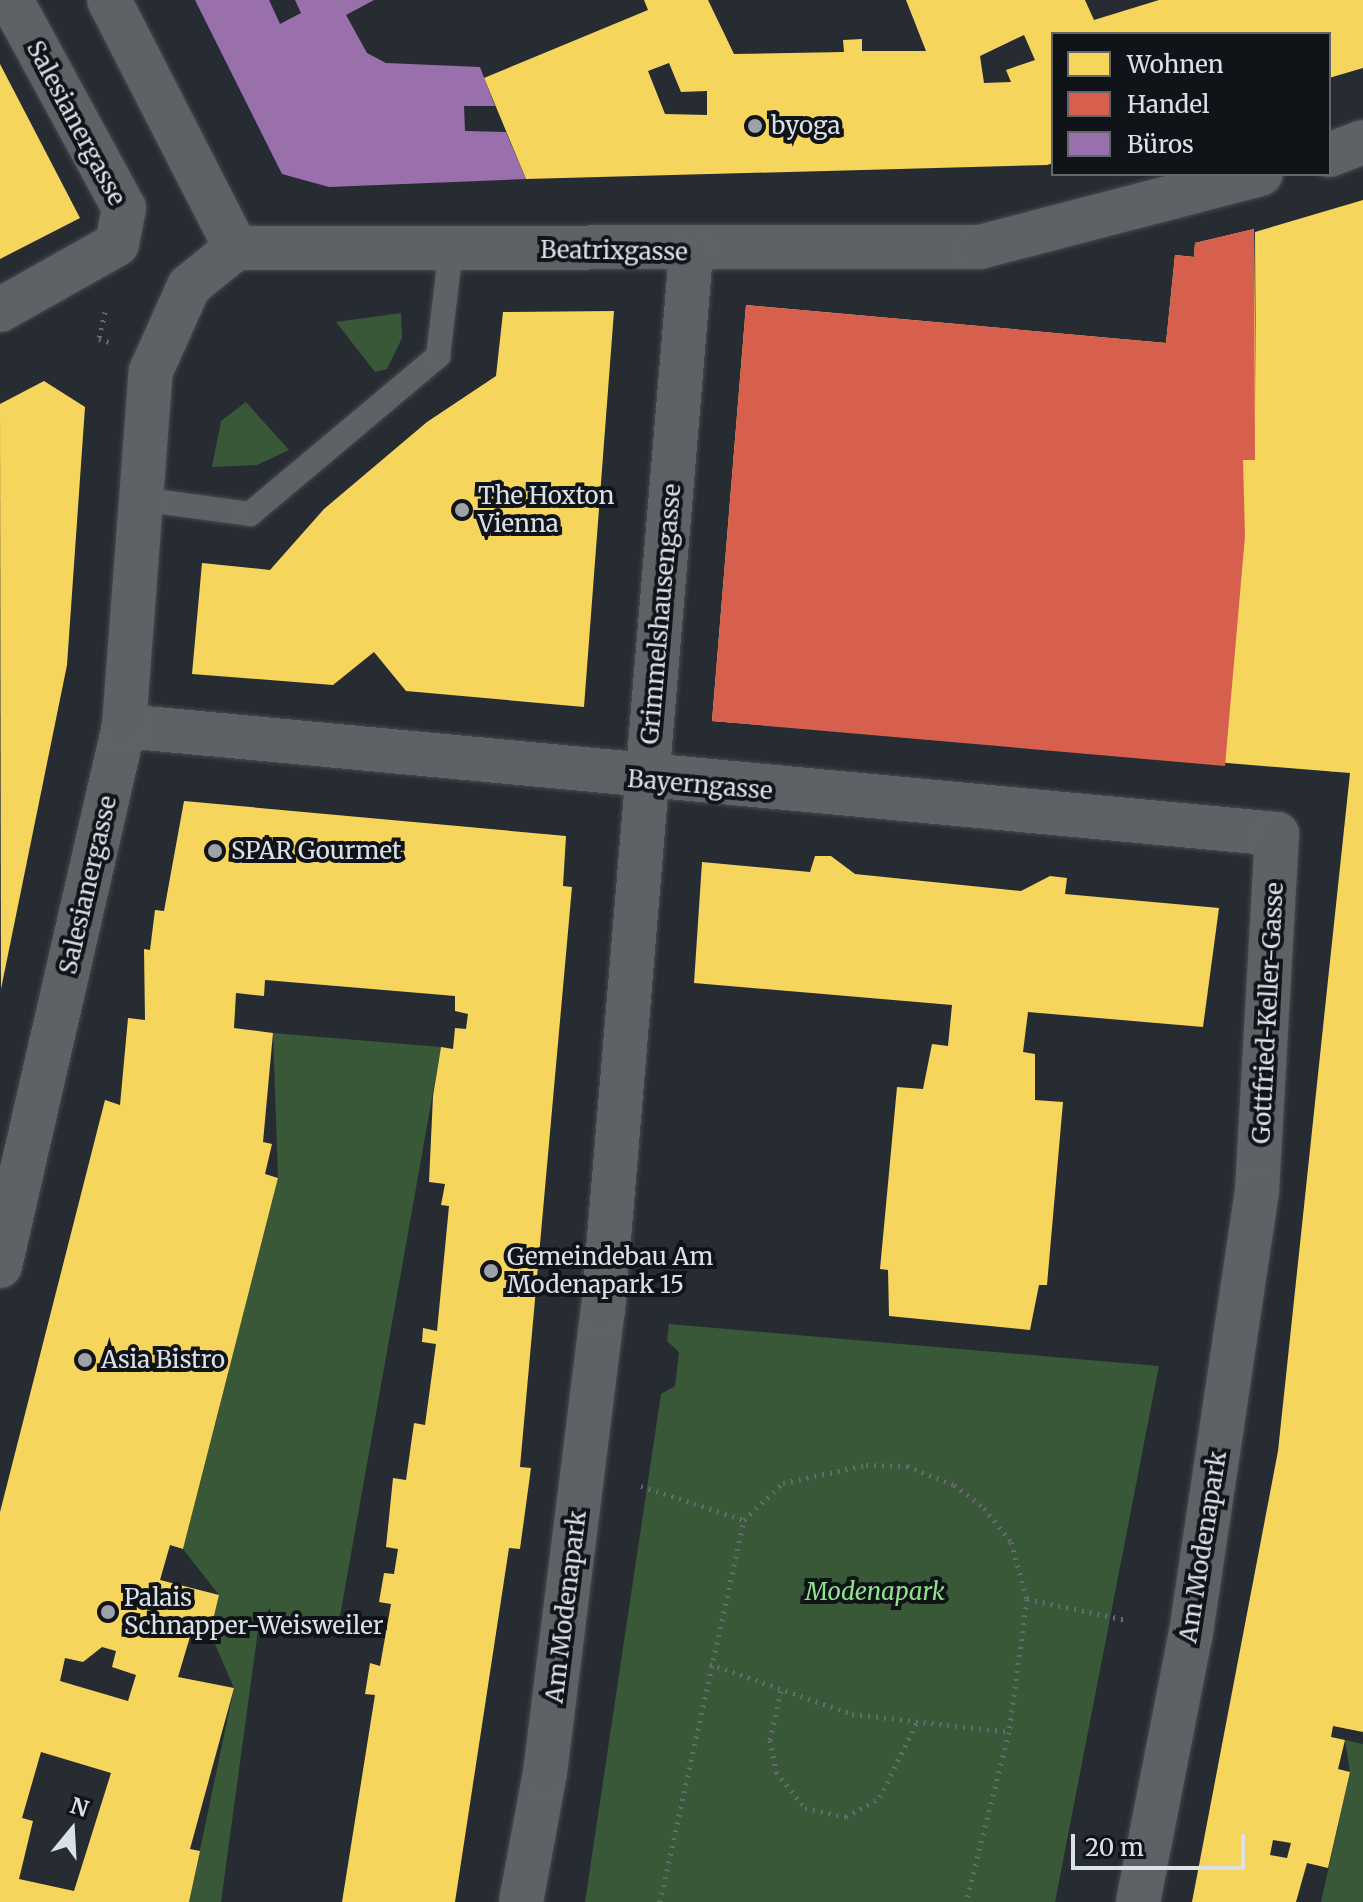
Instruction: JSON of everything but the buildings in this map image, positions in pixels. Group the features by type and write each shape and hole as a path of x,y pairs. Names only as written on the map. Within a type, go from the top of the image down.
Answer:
{"street":[{"name":"Salesianergasse","path":"0,310 117,244 124,208 11,0"},
{"path":"109,0 236,248"},
{"path":"1331,154 1363,142"},
{"name":"Beatrixgasse","path":"236,248 691,253 980,247 1253,176"},
{"name":"Salesianergasse","path":"0,1266 124,726 151,371 189,286 236,248"},
{"name":"Grimmelshausengasse","path":"603,1310 691,253"},
{"name":"Bayerngasse","path":"124,726 647,780 1277,834"},
{"name":"Gottfried-Keller-Gasse","path":"1257,1191 1277,834"},
{"name":"Am Modenapark","path":"1138,1902 1190,1637 1257,1191"},
{"name":"Am Modenapark","path":"521,1902 545,1773 603,1310"}],"lane":[{"path":"140,499 250,514 438,356 451,249"}],"path":[{"path":"660,1902 744,1520 783,1483 817,1471 907,1466 954,1485 984,1508 1011,1542 1027,1599 1009,1732 966,1902"},
{"path":"641,1486 744,1520"},
{"path":"1027,1599 1127,1620"},
{"path":"710,1664 852,1714 1009,1732"},
{"path":"781,1691 770,1740 774,1761 805,1808 846,1817 880,1797 917,1722"}],"green space":[{"path":"401,313 402,338 387,369 375,372 336,322"},
{"path":"246,402 289,450 257,465 212,467 221,421"},
{"path":"273,1033 441,1047 337,1633 259,1623 221,1902 189,1902 234,1688 210,1633 219,1595 183,1549 278,1178"},
{"name":"Modenapark","path":"669,1324 1159,1366 1055,1902 585,1902 661,1394 675,1386 679,1352 667,1341"},
{"path":"1345,1740 1363,1744 1363,1902 1321,1902 1350,1772"}],"place":[{"name":"byoga","path":"755,126"},
{"name":"The Hoxton Vienna","path":"462,510"},
{"name":"SPAR Gourmet","path":"215,851"},
{"name":"Gemeindebau Am Modenapark 15","path":"491,1271"},
{"name":"Asia Bistro","path":"85,1360"},
{"name":"Palais Schnapper-Weisweiler","path":"108,1612"}]}
